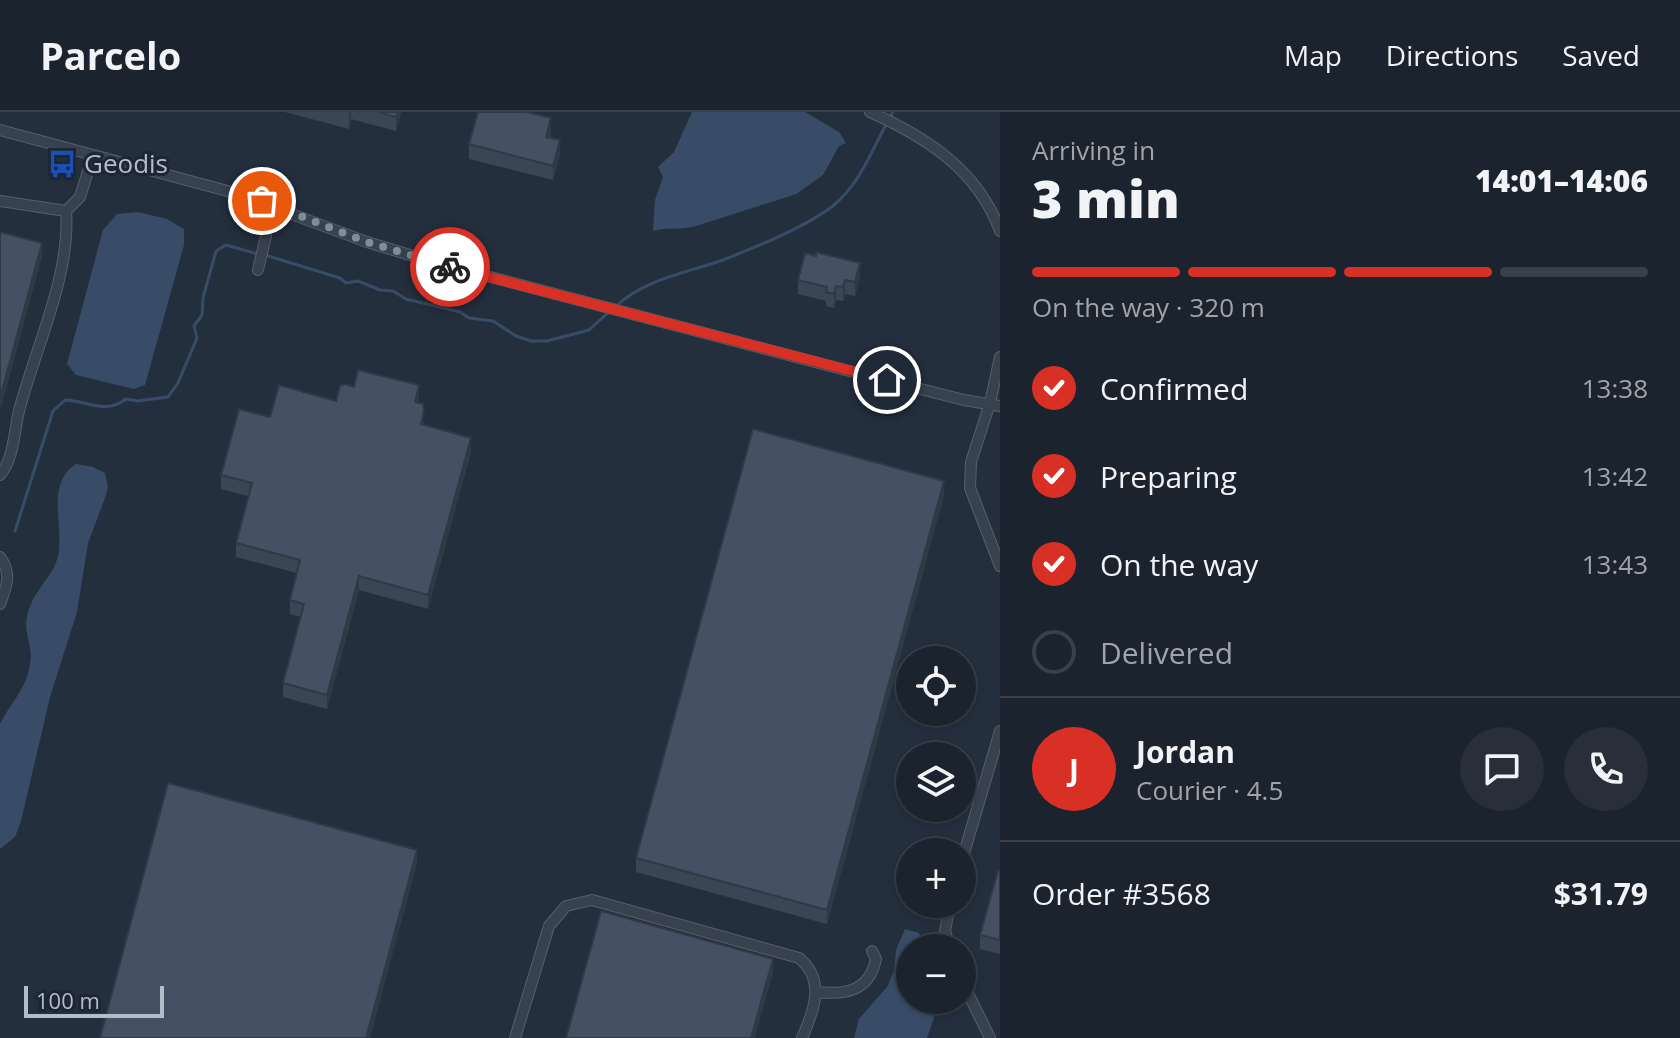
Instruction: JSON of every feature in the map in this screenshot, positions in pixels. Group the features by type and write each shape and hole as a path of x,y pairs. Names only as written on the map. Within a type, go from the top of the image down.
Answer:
{"street":[{"path":"871,113 908,129 944,153 997,214 1000,231"},
{"path":"0,130 235,193 402,253 964,400 995,404"},
{"path":"0,475 7,467 19,412 59,276 67,226 66,211 80,197 93,155"},
{"path":"0,201 66,211"},
{"path":"258,270 266,236"},
{"path":"1000,357 995,404 971,462 970,488 1000,566"},
{"path":"0,557 8,569 8,584 0,604"},
{"path":"968,838 1000,731"},
{"path":"515,1038 526,993 549,926 566,906 584,901 601,901 791,954 810,969 815,981 816,992 802,1038"},
{"path":"816,992 838,994 858,989 869,978 874,967 876,959 872,951"},
{"path":"976,1010 990,1038"}],"water":[{"path":"692,112 805,112 839,132 846,143 839,146 823,175 796,194 693,227 653,231 655,200 663,177 658,167 674,152"},
{"path":"138,212 167,219 184,229 184,245 145,385 134,389 76,375 67,364 103,230 117,214"},
{"path":"76,464 105,473 108,487 88,543 77,612 50,697 21,821 15,837 0,849 0,724 28,673 31,656 26,629 28,613 58,558 59,491 67,472"},
{"path":"905,929 919,934 903,934"},
{"path":"896,950 896,1014 935,1014 927,1038 854,1038 859,1019 887,987 894,971"}],"building":[{"path":"378,112 398,112 396,117"},
{"path":"478,112 527,112 551,118 546,137 560,140 553,166 469,144"},
{"path":"0,232 42,243 0,398"},
{"path":"816,252 860,263 855,282 845,280 843,287 836,286 834,294 826,292 827,287 798,280 805,253 816,256"},
{"path":"358,370 419,385 415,402 423,404 421,424 471,438 428,595 359,576 327,695 283,683 304,604 290,600 300,560 236,543 252,483 221,475 239,409 270,417 279,385 336,401 340,386 354,387"},
{"path":"753,429 944,481 899,646 896,646 896,657 827,910 636,858"},
{"path":"168,783 417,850 366,1038 100,1038"},
{"path":"1000,872 1000,940 980,935"},
{"path":"601,911 773,959 751,1038 566,1038"}],"waterway":[{"path":"616,306 653,283 750,249 823,213 852,185 893,112"},
{"path":"15,531 53,411 65,400 104,407 126,399 138,401 168,397 178,383 197,338 194,326 202,315 203,298 216,251 226,245 258,254"},
{"path":"265,255 340,278 346,283 358,281 380,290 393,291 406,299 460,312 469,318 493,321 516,336 531,341 547,341 589,330 610,311"}],"way so far":[{"path":"262,201 367,242 450,267"}],"place":[{"name":"Geodis","path":"62,164"}],"route":[{"path":"450,267 887,380"}]}
